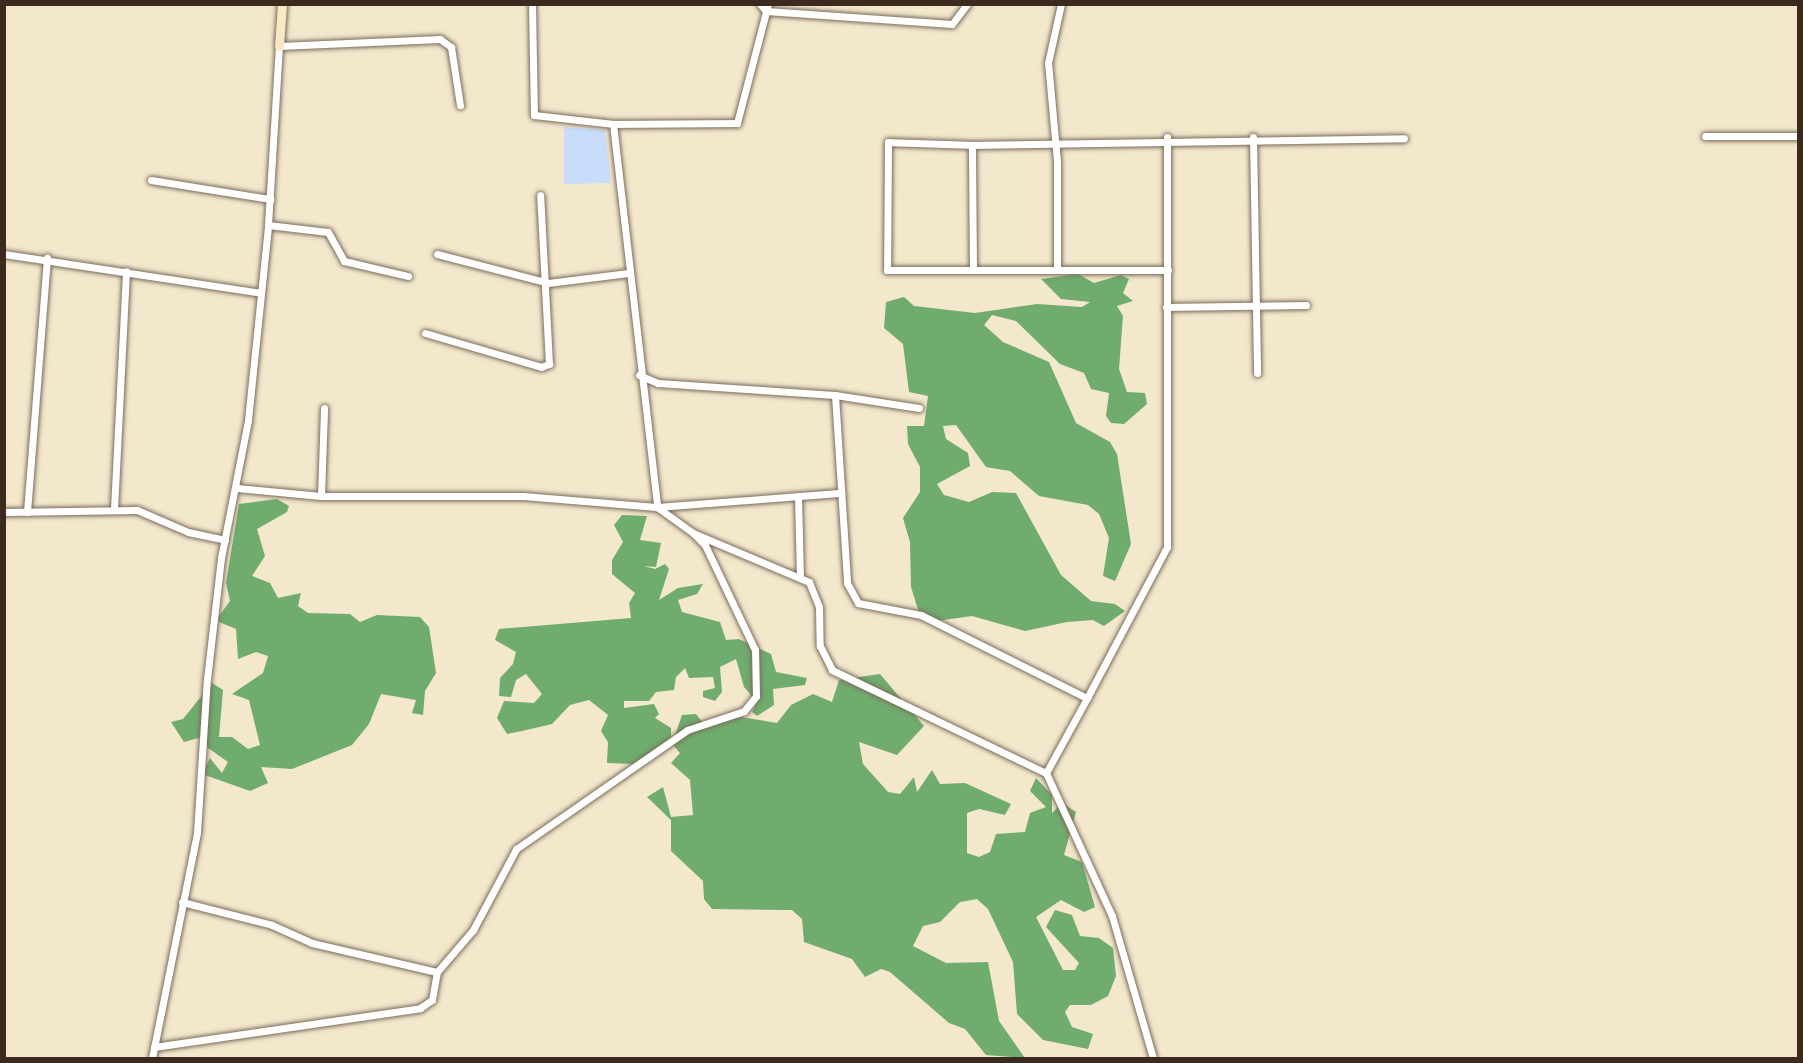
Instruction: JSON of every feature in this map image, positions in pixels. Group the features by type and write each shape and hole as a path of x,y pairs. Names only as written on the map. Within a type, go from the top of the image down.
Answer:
{"street":[{"path":"152,1059 197,832 207,679 225,540 237,488 268,225 282,4"},
{"path":"532,4 534,115 614,124 736,123 767,8"},
{"path":"760,4 767,8 952,24 967,4"},
{"path":"1057,267 1056,144 1048,63 1061,4"},
{"path":"279,46 440,39 451,47 460,105"},
{"path":"154,1047 420,1008 432,1000 437,972 473,930 516,849 687,730 744,711 756,696 755,650 705,545 693,533 657,507 639,375 614,124"},
{"path":"1705,136 1798,136"},
{"path":"1046,773 1167,547 1167,137"},
{"path":"1168,270 1057,267 888,270 888,142 972,145 1056,144 1167,137 1404,138"},
{"path":"1253,137 1254,307 1257,373"},
{"path":"972,145 973,269"},
{"path":"151,180 270,200"},
{"path":"425,333 545,367 553,359 546,319 548,283 540,195"},
{"path":"268,225 328,232 344,261 408,276"},
{"path":"4,254 47,258 261,292"},
{"path":"437,254 548,283 628,273"},
{"path":"27,512 47,258"},
{"path":"114,509 126,271"},
{"path":"1167,307 1306,305"},
{"path":"639,375 658,383 835,395 919,408"},
{"path":"835,395 847,583 858,603 921,615 1087,698"},
{"path":"321,496 324,408"},
{"path":"237,488 321,496 500,495 657,507 841,493"},
{"path":"798,496 800,578"},
{"path":"4,512 136,510 188,532 225,540"},
{"path":"693,533 800,578 817,597 820,646 832,670 1046,773 1107,905 1153,1059"},
{"path":"182,902 272,925 312,944 437,972"}],"shaded area":[{"path":"564,127 605,130 611,183 564,184"}],"green space":[{"path":"1078,274 1094,283 1121,275 1129,279 1123,293 1133,301 1117,306 1123,316 1119,369 1127,392 1145,393 1147,404 1124,424 1111,423 1106,416 1109,393 1091,389 1084,373 1060,364 1016,321 992,315 984,325 1003,342 1049,362 1076,423 1110,442 1117,454 1131,544 1115,581 1103,576 1109,538 1099,514 1088,505 1039,496 1010,471 986,467 956,425 943,426 946,439 968,453 970,466 937,484 944,495 969,502 992,492 1016,493 1061,575 1091,601 1115,604 1125,611 1104,626 1093,620 1067,622 1025,631 972,616 929,622 919,613 911,587 910,542 903,518 920,492 920,467 908,444 907,426 924,426 928,396 909,392 903,344 884,328 886,302 904,297 914,306 975,313 1037,304 1082,307 1090,302 1061,299 1041,279"},
{"path":"277,499 289,506 287,512 257,529 265,556 252,576 270,583 278,598 301,593 298,606 308,613 350,614 360,622 377,615 420,617 429,627 436,673 425,691 423,715 412,713 416,700 381,694 369,724 352,745 292,769 261,767 268,783 250,791 202,774 210,758 222,773 228,762 208,748 202,737 184,742 171,722 183,719 212,683 223,690 219,737 232,737 248,749 260,745 249,700 232,694 263,673 268,656 256,652 238,659 236,629 219,622 219,616 230,601 226,583 239,504"},
{"path":"622,515 647,516 640,540 661,543 656,567 644,566 655,569 665,564 669,569 659,600 678,588 703,584 697,594 678,600 682,612 720,622 726,640 739,639 771,654 776,672 807,678 805,685 773,689 774,705 757,716 752,712 757,702 744,687 736,659 720,667 722,692 715,701 703,697 703,691 715,688 713,677 689,678 685,668 676,677 674,690 656,692 649,701 624,701 624,708 654,704 659,714 655,718 671,728 671,739 632,764 607,763 608,742 601,731 608,715 589,700 570,705 552,724 507,734 497,718 504,701 534,703 542,694 526,674 516,680 511,697 499,696 500,678 513,664 516,652 495,640 499,629 631,618 629,603 635,593 612,574 612,560 623,542 614,525"},
{"path":"880,674 924,726 897,755 859,742 863,764 888,792 900,794 914,777 917,792 932,770 940,784 965,783 1011,804 1005,815 979,809 967,813 967,853 979,857 990,852 996,834 1025,832 1030,813 1046,807 1030,791 1036,778 1052,795 1052,813 1062,803 1076,812 1064,855 1082,862 1095,907 1084,912 1061,900 1036,917 1063,970 1075,970 1079,963 1046,927 1055,910 1072,915 1080,936 1099,938 1113,948 1116,976 1108,996 1091,1005 1070,1005 1065,1012 1072,1027 1093,1034 1088,1049 1043,1040 1017,1014 1013,962 988,909 977,899 960,902 940,922 923,926 913,946 946,963 988,962 999,1021 1025,1058 986,1055 965,1029 949,1023 890,972 881,969 865,977 852,959 804,942 802,919 792,910 712,909 704,899 703,881 671,851 671,820 647,797 663,787 671,817 693,815 690,780 671,763 680,753 672,744 682,715 696,714 702,722 741,717 777,723 791,705 813,694 832,702 839,680"}]}
